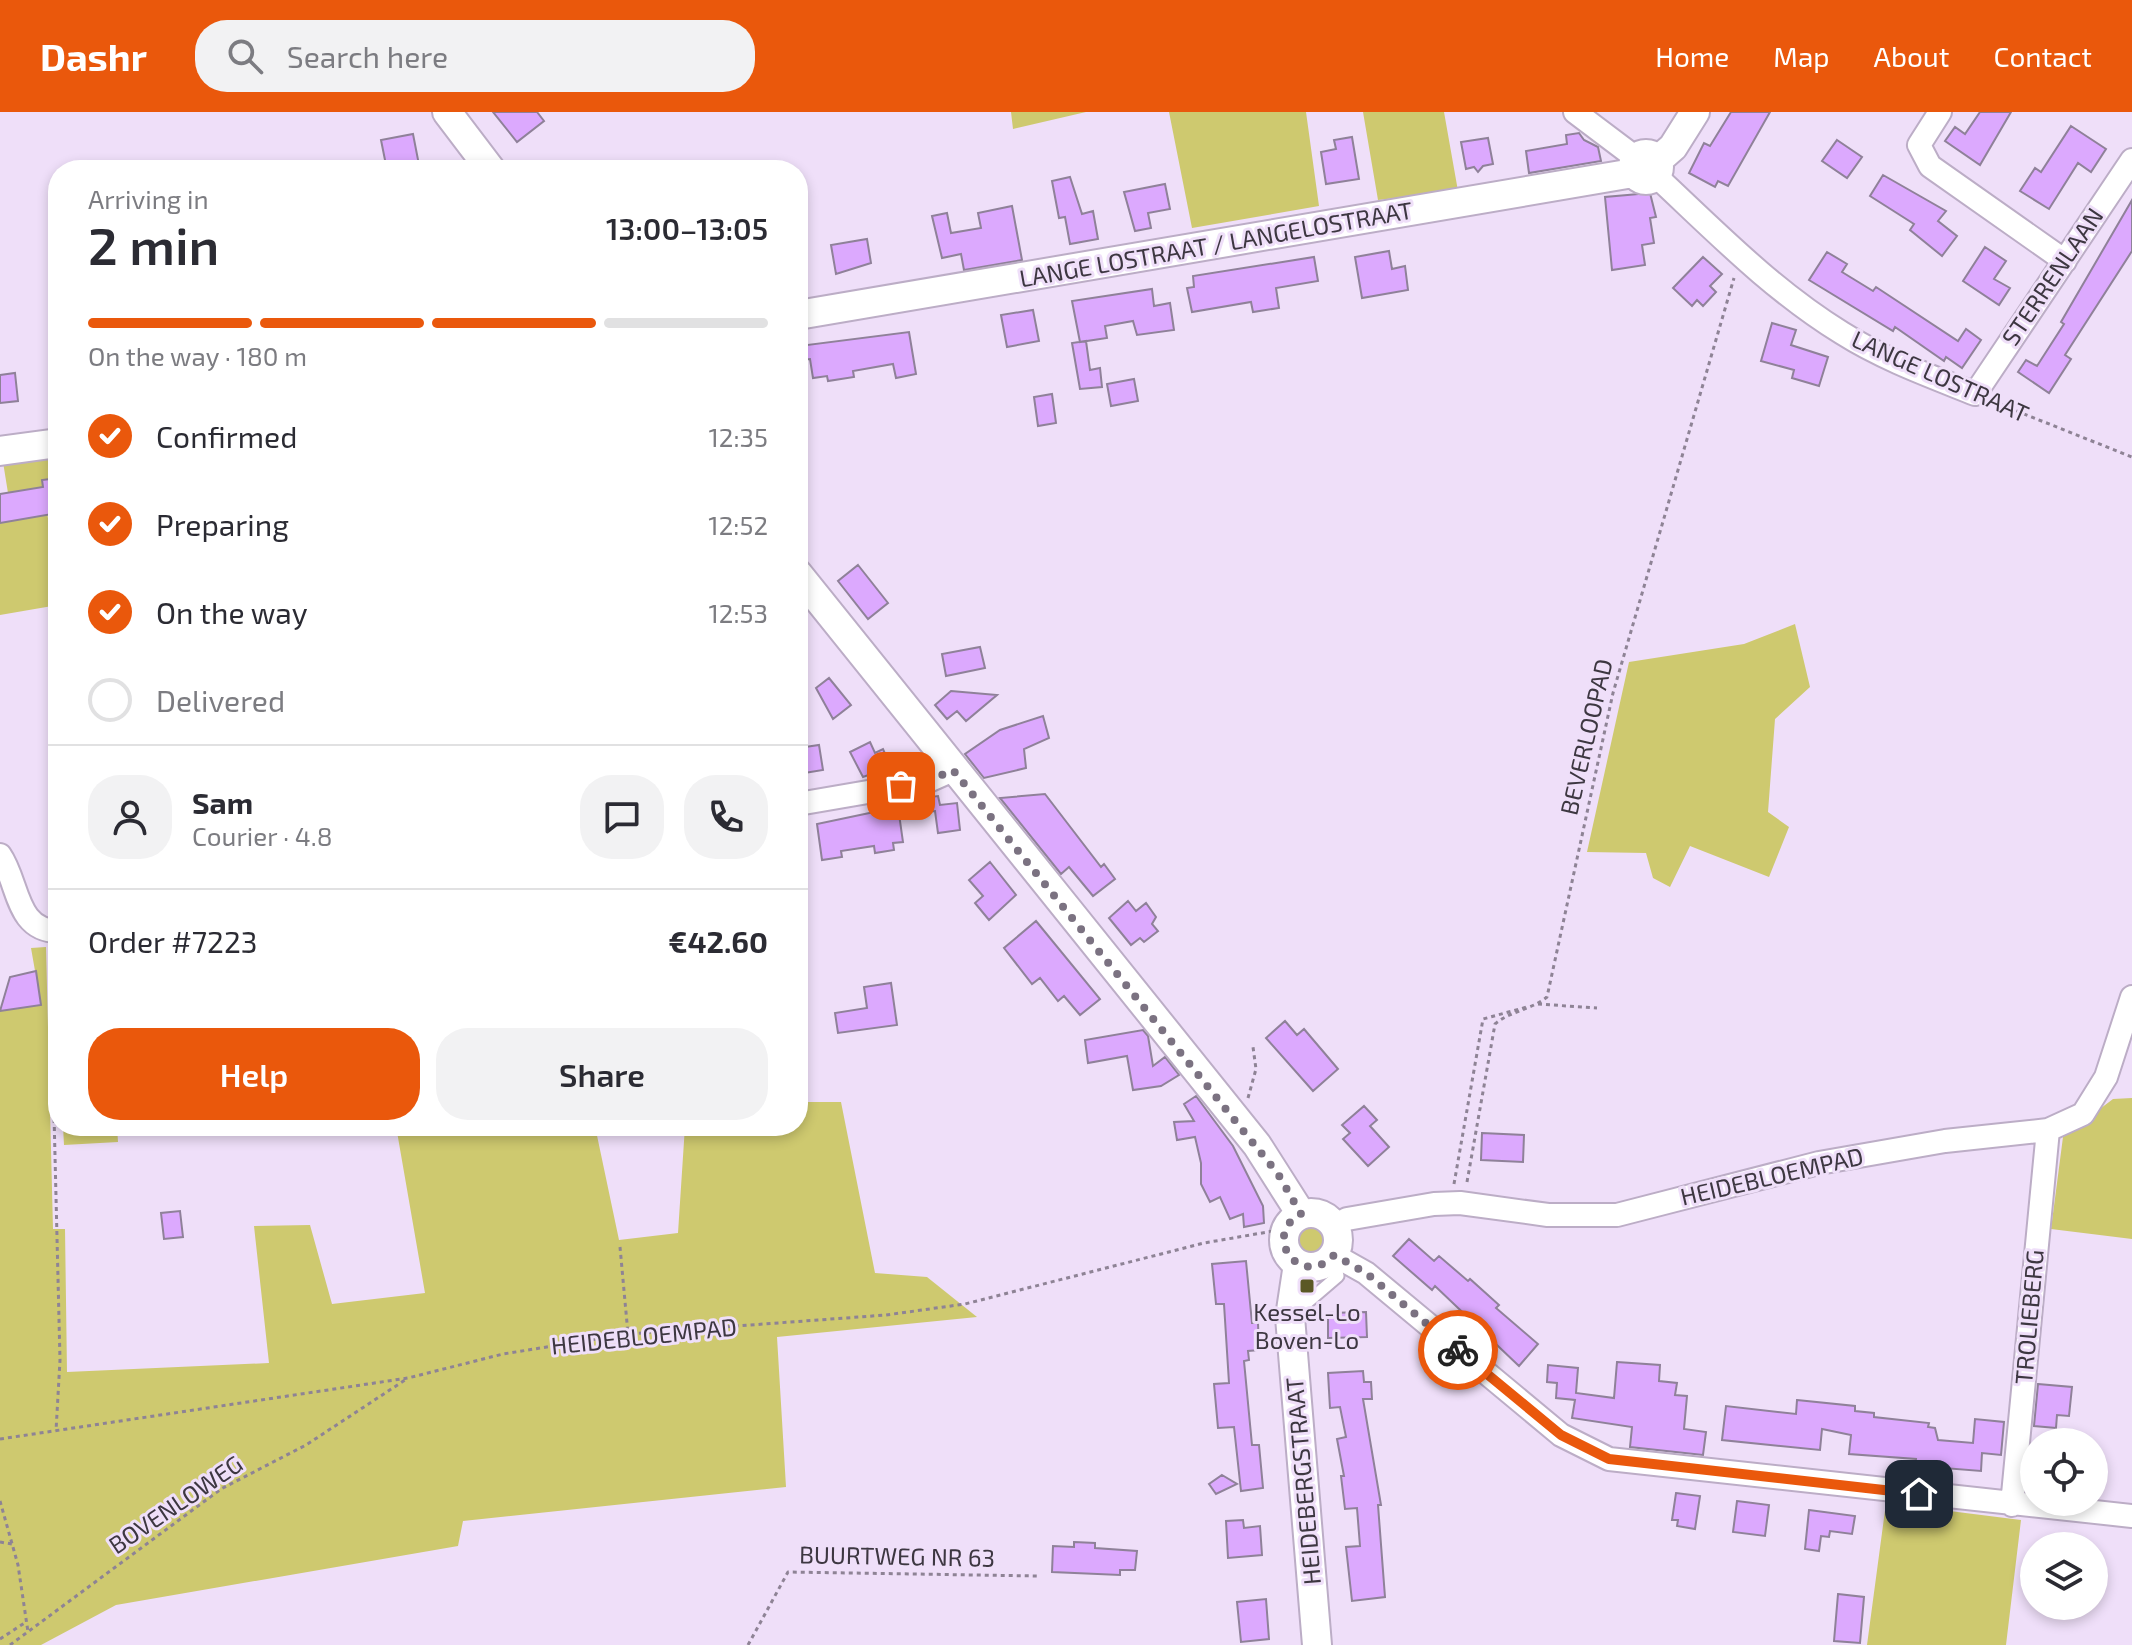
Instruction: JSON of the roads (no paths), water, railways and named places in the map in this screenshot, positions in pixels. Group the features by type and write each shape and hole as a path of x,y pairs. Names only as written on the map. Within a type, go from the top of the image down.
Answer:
{"street":[{"path":"447,112 483,160"},
{"name":"LANGE LOSTRAAT","path":"1575,112 1645,167 1781,291 1843,334 1903,365 1975,394"},
{"path":"1645,167 1673,147 1695,112"},
{"path":"1940,112 1919,145 1930,166 2065,261"},
{"name":"STERRENLAAN","path":"1975,394 2132,160"},
{"name":"LANGE LOSTRAAT / LANGELOSTRAAT","path":"808,313 1645,167"},
{"path":"0,451 48,444"},
{"name":"HEIDEBERGSTRAAT","path":"808,587 1278,1174 1294,1222 1285,1246 1298,1264 1290,1317 1317,1645"},
{"path":"808,802 926,782 953,770"},
{"path":"0,855 25,915 36,926 48,929"},
{"name":"HEIDEBLOEMPAD","path":"1335,1226 1347,1219 1456,1203 1548,1215 1617,1215 1819,1163 1945,1141 2048,1130 2083,1114 2106,1077 2132,997"},
{"name":"TROLIEBERG","path":"2012,1505 2048,1130"},
{"path":"1294,1222 1320,1214 1335,1226 1338,1241 1334,1255 1319,1266 1298,1264"},
{"path":"1334,1255 1366,1273 1561,1435 1609,1459 2132,1516"}],"lane":[{"path":"1290,1317 1338,1276 1334,1255"}],"place":[{"name":"Kessel-Lo Boven-Lo","path":"1307,1286"}]}
